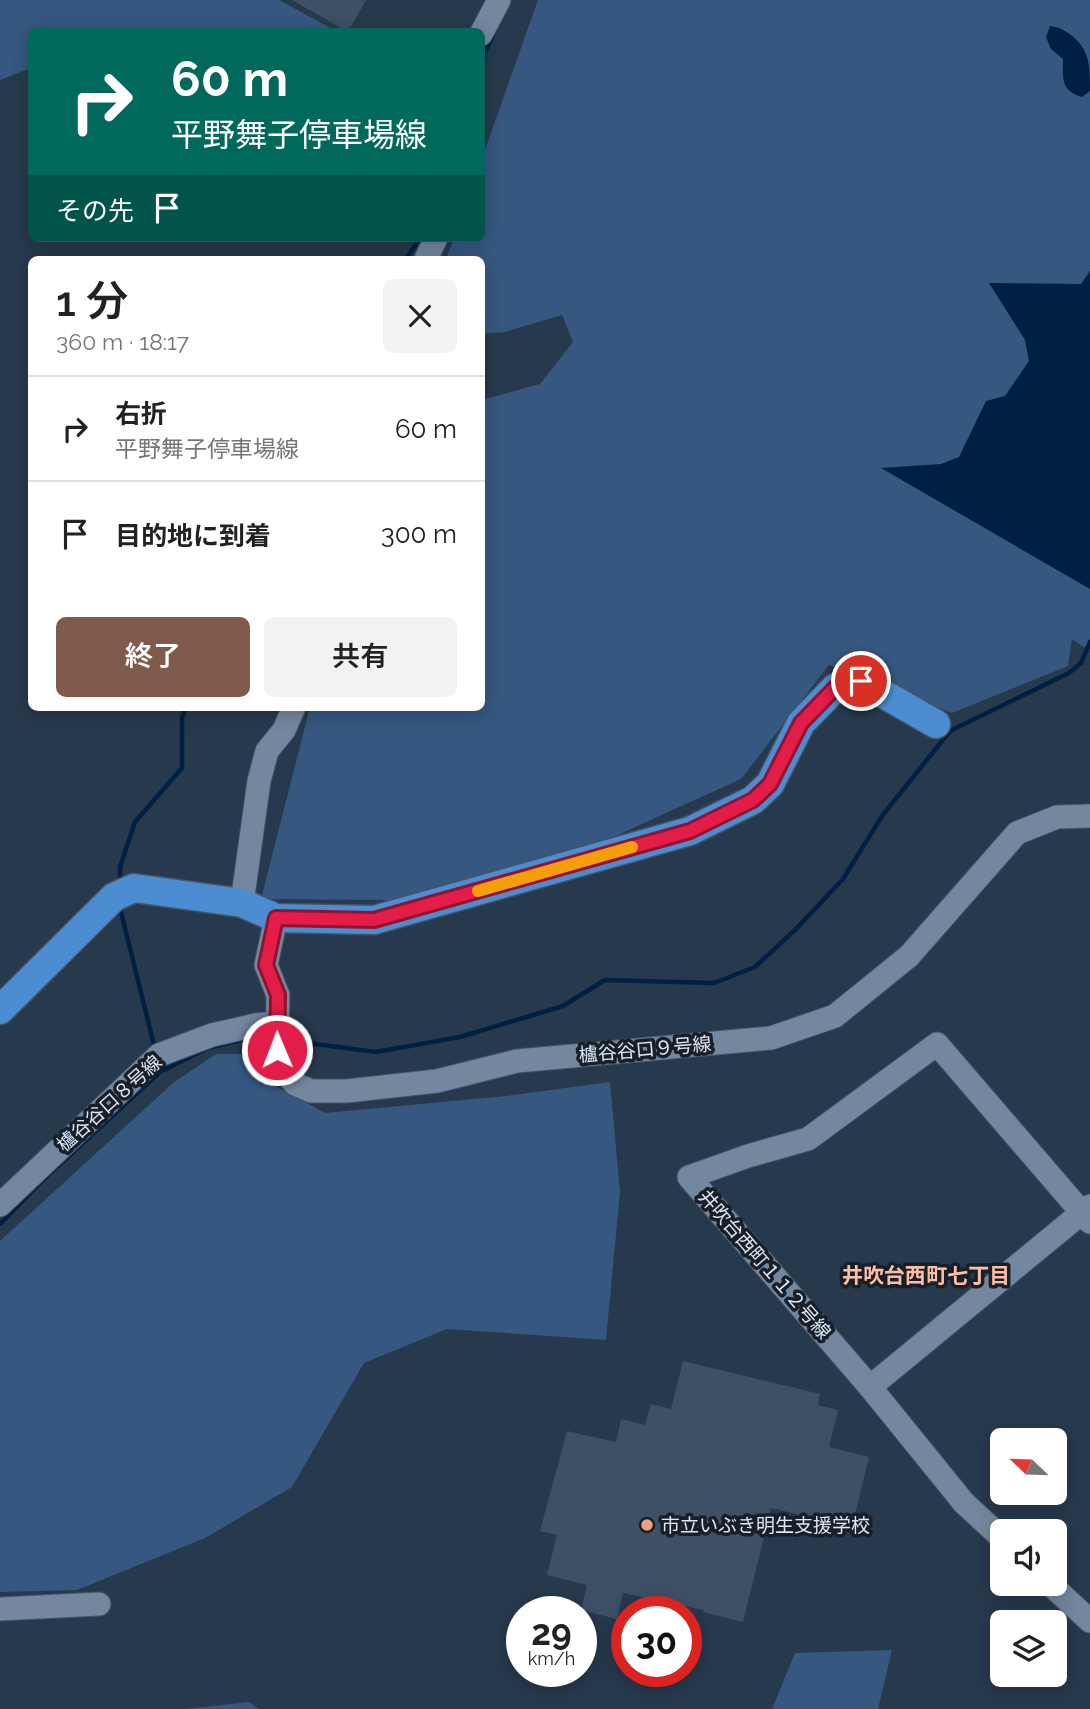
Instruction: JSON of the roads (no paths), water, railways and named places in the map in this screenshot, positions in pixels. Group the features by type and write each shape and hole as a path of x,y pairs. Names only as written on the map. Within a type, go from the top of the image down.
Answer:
{"main road":[{"path":"0,1010 118,895 134,888 242,904 276,918 374,920 690,831 753,800 770,784 801,723 835,688 853,679 870,685 936,724"}],"street":[{"path":"484,28 499,0"},
{"path":"242,904 258,781 267,751 284,730 292,711"},
{"name":"櫨谷谷口９号線","path":"276,918 266,965 278,995 277,1036 283,1070 295,1084 311,1091 347,1091 436,1081 517,1061 771,1038 835,1016 909,956 1017,833 1057,817 1090,816"},
{"name":"櫨谷谷口８号線","path":"0,1205 159,1055 212,1035 256,1024 277,1036"},
{"name":"井吹台西町１１２号線","path":"870,1387 689,1177 808,1139 937,1044 1088,1214"},
{"path":"990,1527 964,1503 870,1387 1088,1214"},
{"path":"1063,1596 1090,1621"},
{"path":"0,1608 99,1604"}],"waterway":[{"path":"485,52 493,35"},
{"path":"408,256 417,242"},
{"path":"284,1040 376,1052 460,1037 563,1006 605,980 714,983 755,967 796,929 843,879 882,816 950,731 1069,673 1081,663 1090,642"},
{"path":"120,885 120,867 135,822 182,768 182,718 185,711"},
{"path":"120,908 155,1049"},
{"path":"0,1224 47,1176 160,1072 208,1048 241,1040 272,1040"}],"place":[{"name":"市立いぶき明生支援学校","path":"647,1525"}],"district":[{"name":"井吹台西町七丁目","path":"926,1275"}]}
